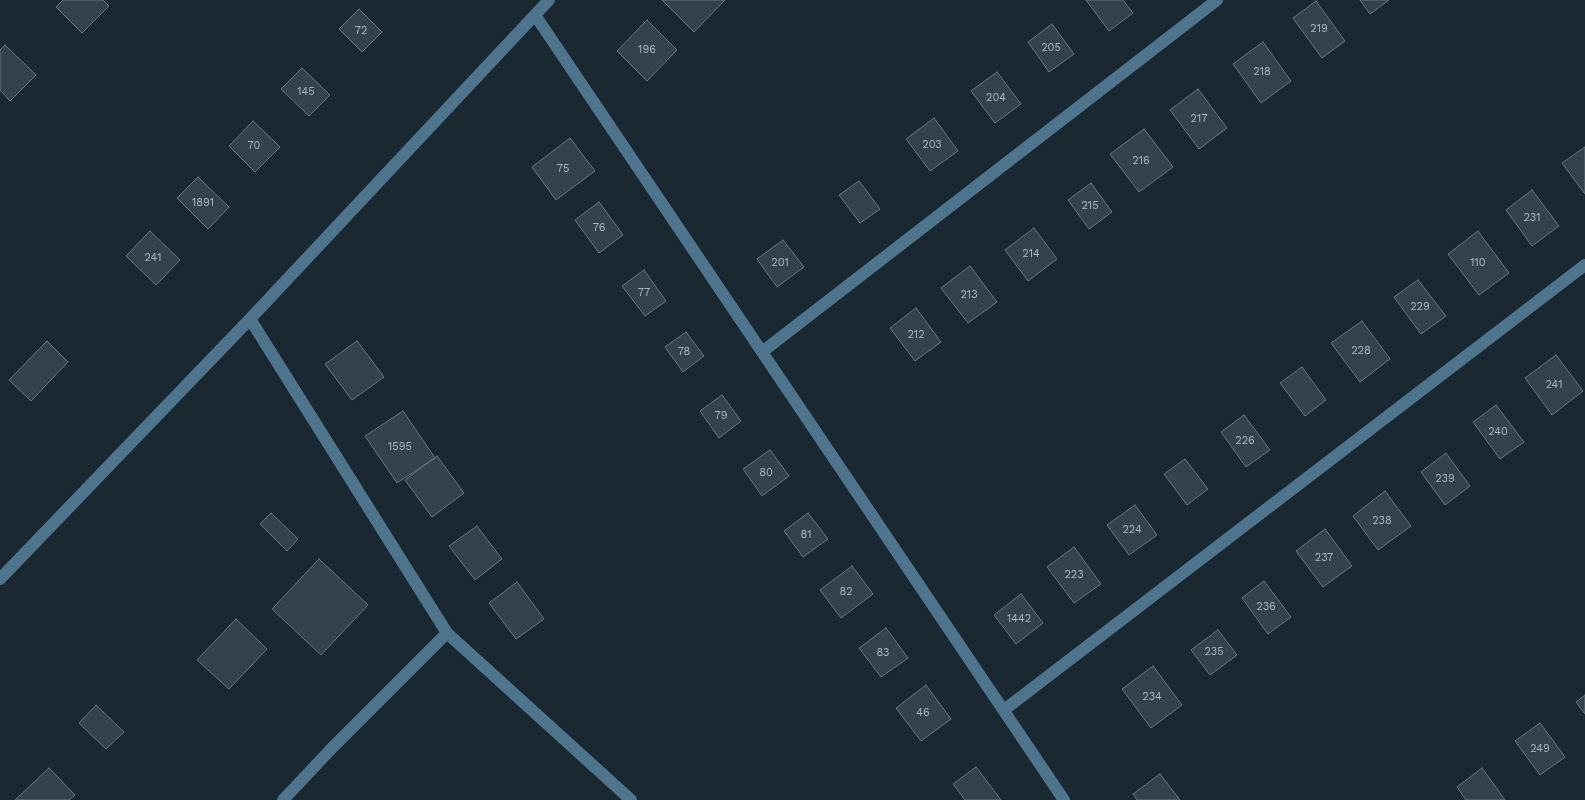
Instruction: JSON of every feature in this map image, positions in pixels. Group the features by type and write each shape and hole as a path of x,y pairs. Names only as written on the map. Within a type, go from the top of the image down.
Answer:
{"street":[{"path":"0,579 250,319 549,0"},
{"path":"762,352 1218,0"},
{"path":"535,15 1064,800"},
{"path":"1004,710 1585,265"},
{"path":"250,319 447,633 631,800"},
{"path":"283,800 447,633"}],"building":[{"path":"63,0 103,0 109,6 82,33 56,7"},
{"path":"662,0 725,0 694,32"},
{"path":"1086,0 1123,0 1133,13 1109,31"},
{"path":"1360,0 1389,0 1370,14"},
{"path":"1316,1 1345,41 1322,58 1293,18"},
{"path":"359,9 382,32 362,52 339,29"},
{"path":"647,20 677,50 647,81 617,51"},
{"path":"1052,24 1074,54 1049,72 1028,42"},
{"path":"1263,42 1291,81 1261,103 1233,64"},
{"path":"5,45 36,75 10,101 0,90 0,50"},
{"path":"302,68 330,95 309,116 281,89"},
{"path":"997,72 1021,104 995,123 971,91"},
{"path":"1198,89 1227,128 1199,149 1170,110"},
{"path":"934,118 958,151 930,171 906,139"},
{"path":"253,121 280,147 255,172 229,146"},
{"path":"1144,129 1173,167 1139,192 1110,154"},
{"path":"570,138 595,171 556,200 532,167"},
{"path":"1585,147 1585,194 1562,163"},
{"path":"198,177 229,207 208,229 177,198"},
{"path":"859,181 880,209 860,223 839,195"},
{"path":"1091,183 1112,212 1089,229 1068,200"},
{"path":"1532,190 1559,226 1532,246 1506,210"},
{"path":"599,202 623,235 599,253 575,220"},
{"path":"1034,228 1057,259 1028,281 1005,250"},
{"path":"150,231 180,260 156,285 126,256"},
{"path":"1478,231 1509,273 1479,295 1448,254"},
{"path":"783,240 804,267 777,287 757,259"},
{"path":"970,266 997,302 968,323 941,288"},
{"path":"644,270 666,301 645,316 622,286"},
{"path":"1418,280 1446,316 1421,334 1394,297"},
{"path":"916,308 941,342 915,361 890,328"},
{"path":"1362,321 1390,359 1360,382 1331,343"},
{"path":"686,332 704,356 683,372 665,347"},
{"path":"47,341 68,362 31,401 9,380"},
{"path":"357,341 384,377 352,400 325,364"},
{"path":"1556,355 1583,391 1552,415 1525,378"},
{"path":"1302,367 1326,400 1305,416 1280,383"},
{"path":"722,395 741,421 719,438 700,411"},
{"path":"1496,405 1524,442 1500,459 1473,422"},
{"path":"403,411 435,458 397,483 365,436"},
{"path":"1244,415 1270,450 1246,467 1221,432"},
{"path":"770,450 789,476 762,496 743,469"},
{"path":"1446,453 1470,486 1445,505 1421,472"},
{"path":"437,456 464,493 432,517 405,480"},
{"path":"1185,459 1208,489 1187,505 1164,474"},
{"path":"1385,491 1411,526 1378,550 1353,516"},
{"path":"1135,505 1157,535 1129,555 1107,525"},
{"path":"271,513 298,539 287,551 260,524"},
{"path":"808,513 828,539 803,557 784,531"},
{"path":"477,526 502,559 475,580 449,546"},
{"path":"1325,529 1352,566 1323,587 1296,551"},
{"path":"1074,547 1101,584 1074,603 1047,567"},
{"path":"319,559 368,605 321,655 272,609"},
{"path":"852,566 873,594 841,618 820,590"},
{"path":"1264,581 1291,617 1268,634 1242,598"},
{"path":"517,582 544,619 516,639 489,603"},
{"path":"1021,594 1043,623 1016,644 994,615"},
{"path":"236,619 267,649 229,689 197,660"},
{"path":"886,628 908,658 881,677 859,648"},
{"path":"1218,630 1237,655 1210,675 1191,650"},
{"path":"1153,666 1182,705 1151,728 1122,689"},
{"path":"926,685 951,719 921,741 896,708"},
{"path":"1585,695 1585,714 1576,702"},
{"path":"96,705 124,732 106,749 79,723"},
{"path":"1540,723 1565,757 1540,775 1515,741"},
{"path":"976,767 1001,800 965,800 953,784"},
{"path":"49,768 75,795 69,800 15,800"},
{"path":"1482,768 1505,800 1466,800 1457,787"},
{"path":"1160,774 1180,800 1137,800 1133,794"}]}
